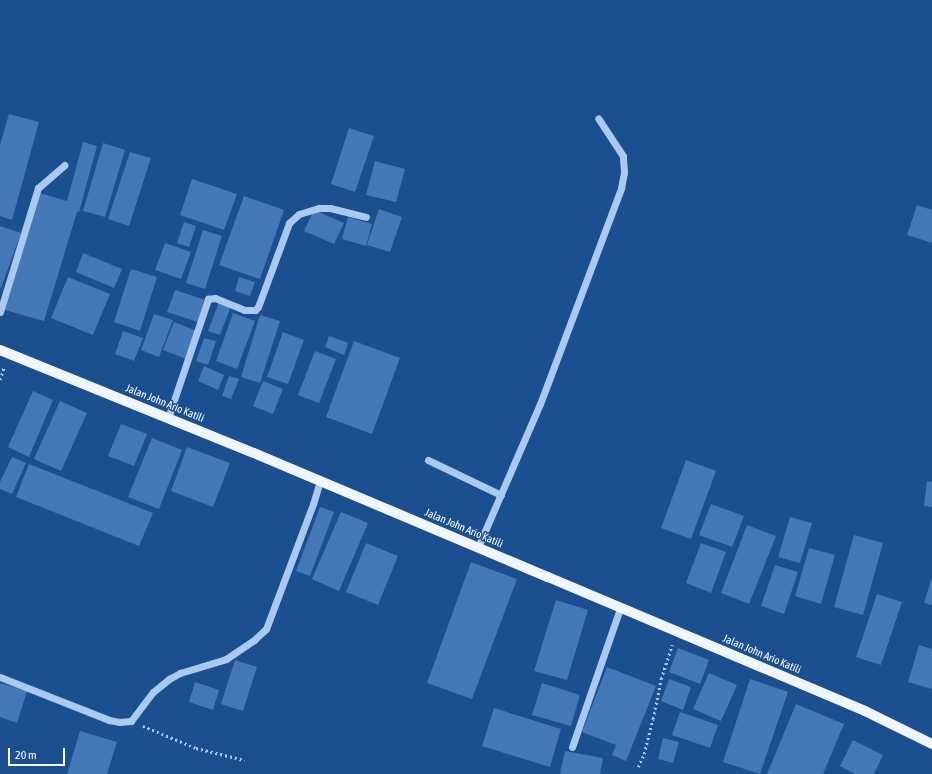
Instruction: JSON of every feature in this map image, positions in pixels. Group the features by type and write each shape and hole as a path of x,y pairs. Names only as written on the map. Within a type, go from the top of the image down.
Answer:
{"main road":[{"name":"Jalan John Ario Katili","path":"0,350 320,481 916,734 932,744"},
{"name":"Jalan John Ario Katili","path":"916,734 932,736"}],"street":[{"path":"478,548 540,404 621,188 624,172 623,156 598,118"},
{"path":"0,312 38,188 64,165"},
{"path":"168,418 208,299 215,298 245,310 255,310 258,307 289,223 299,214 319,208 330,208 366,217"},
{"path":"428,460 501,495"},
{"path":"0,677 109,720 119,722 131,721 153,692 169,679 226,659 254,640 266,629 313,504 320,481"},
{"path":"572,747 620,608"}],"path":[{"path":"638,767 644,754 661,679 677,632"},
{"path":"131,721 196,748 245,760"}],"building":[{"path":"9,114 39,122 12,220 0,216 0,145"},
{"path":"349,128 374,136 355,192 331,184"},
{"path":"83,142 97,146 79,212 77,212 44,321 5,310 40,193 67,201"},
{"path":"103,143 125,150 105,217 83,211"},
{"path":"130,152 151,158 129,226 108,219"},
{"path":"375,161 405,169 396,202 366,195"},
{"path":"192,179 237,194 224,230 180,215"},
{"path":"244,196 284,210 260,279 219,265"},
{"path":"917,205 932,210 932,243 907,235"},
{"path":"379,209 402,217 390,252 367,245"},
{"path":"314,210 344,223 334,244 304,231"},
{"path":"348,217 372,224 366,246 342,239"},
{"path":"184,222 196,226 189,247 177,243"},
{"path":"0,226 21,233 1,288 0,288"},
{"path":"203,230 222,236 205,289 186,283"},
{"path":"165,243 191,252 181,279 155,270"},
{"path":"83,253 122,269 114,288 76,272"},
{"path":"131,269 157,277 140,331 114,322"},
{"path":"68,277 110,294 93,335 51,318"},
{"path":"239,277 255,282 250,296 235,291"},
{"path":"175,290 206,300 198,322 167,312"},
{"path":"219,302 231,306 220,335 208,331"},
{"path":"233,313 255,321 237,369 216,361"},
{"path":"154,314 173,320 159,357 141,350"},
{"path":"260,315 280,321 260,383 241,377"},
{"path":"174,322 197,331 186,359 163,350"},
{"path":"123,331 143,338 134,361 115,354"},
{"path":"283,332 304,340 288,384 267,377"},
{"path":"329,336 348,343 344,355 325,347"},
{"path":"204,338 216,341 208,365 196,361"},
{"path":"354,341 400,358 372,434 326,417"},
{"path":"315,351 336,359 319,403 298,395"},
{"path":"204,366 224,375 218,390 198,381"},
{"path":"229,376 239,379 231,399 222,396"},
{"path":"263,381 283,389 273,414 253,406"},
{"path":"33,391 53,400 29,457 8,447"},
{"path":"60,401 87,413 61,471 34,459"},
{"path":"121,424 147,434 134,466 108,456"},
{"path":"152,438 182,450 159,509 128,497"},
{"path":"187,447 230,463 213,507 171,491"},
{"path":"12,457 26,463 12,494 0,489 0,482"},
{"path":"686,460 716,471 691,539 661,528"},
{"path":"29,464 153,513 139,546 16,497"},
{"path":"927,481 932,482 932,507 924,506"},
{"path":"711,504 744,516 732,547 699,535"},
{"path":"320,507 334,512 310,576 296,571"},
{"path":"341,512 368,523 339,591 312,579"},
{"path":"790,517 812,523 800,563 778,557"},
{"path":"747,525 776,536 749,604 721,593"},
{"path":"854,535 883,543 863,615 834,607"},
{"path":"366,543 398,556 378,605 346,592"},
{"path":"701,543 726,552 711,593 686,583"},
{"path":"809,548 835,555 821,604 795,596"},
{"path":"471,562 517,579 472,699 427,683"},
{"path":"775,565 798,572 784,614 761,606"},
{"path":"932,577 932,605 924,603"},
{"path":"877,594 902,602 881,665 856,657"},
{"path":"556,600 588,610 567,680 534,671"},
{"path":"919,645 932,649 932,689 908,682"},
{"path":"678,648 709,660 700,684 669,672"},
{"path":"235,660 257,667 243,711 221,704"},
{"path":"607,667 656,686 626,761 612,755 616,745 582,732"},
{"path":"709,673 737,685 721,721 693,709"},
{"path":"669,679 691,687 683,710 661,701"},
{"path":"750,679 788,692 760,774 723,762"},
{"path":"195,682 219,690 213,710 189,702"},
{"path":"0,683 27,691 17,723 0,717"},
{"path":"542,683 580,695 571,726 532,715"},
{"path":"796,704 844,724 823,774 767,774"},
{"path":"494,708 561,729 550,767 482,746"},
{"path":"680,712 718,725 710,748 672,735"},
{"path":"80,731 117,742 107,774 67,774"},
{"path":"663,738 679,742 673,763 658,759"},
{"path":"853,740 883,755 874,774 855,774 840,766"},
{"path":"565,751 603,758 600,774 560,774"}]}
